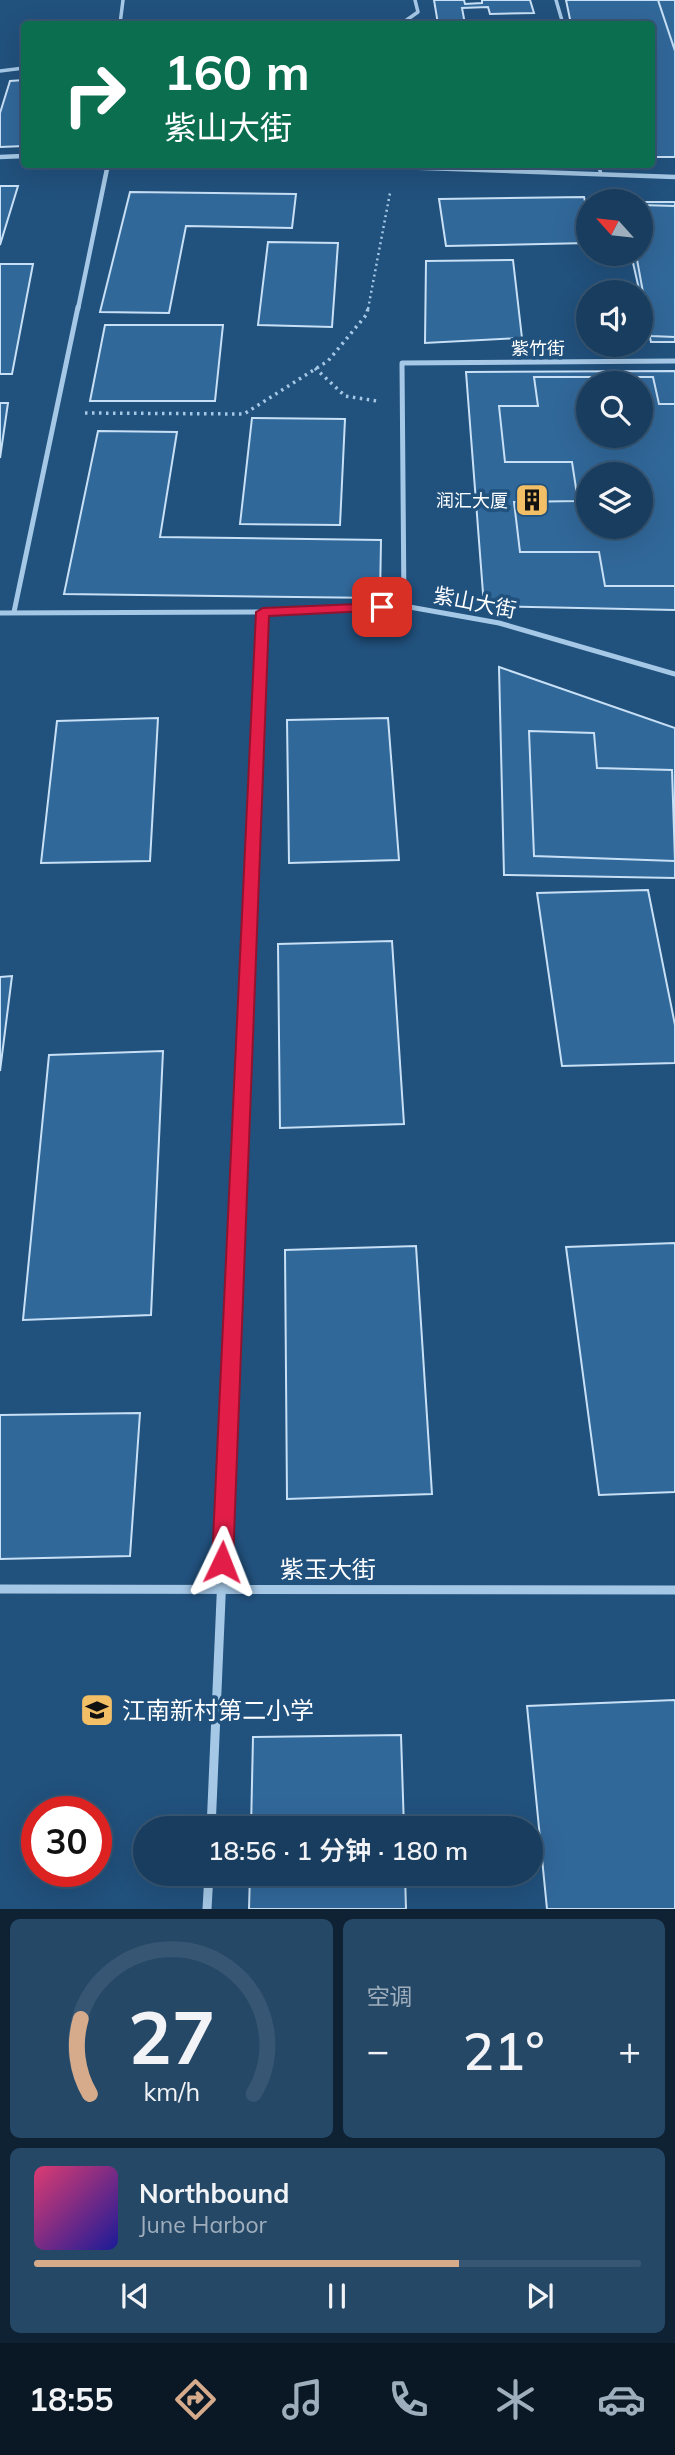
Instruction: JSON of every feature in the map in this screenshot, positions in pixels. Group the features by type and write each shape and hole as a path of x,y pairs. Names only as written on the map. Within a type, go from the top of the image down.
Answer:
{"street":[{"path":"0,156 21,156"},
{"path":"15,612 107,168"},
{"path":"395,168 675,177"},
{"name":"紫竹街","path":"402,405 402,363 675,361"},
{"path":"402,405 404,606"},
{"name":"紫山大街","path":"0,613 263,612 404,606 499,622 675,674"},
{"path":"212,1816 263,612"},
{"name":"紫玉大街","path":"0,1589 675,1590"},
{"path":"207,1909 208,1886"}],"lane":[{"path":"120,21 123,0"},
{"path":"405,21 418,12 415,0"},
{"path":"556,0 562,21"},
{"path":"0,71 21,68"},
{"path":"599,168 601,174"}],"path":[{"path":"56,413 243,415 328,361 367,314 395,168"},
{"path":"315,368 345,396 402,405"}],"building":[{"path":"434,0 464,0 465,4 482,3 482,0 530,0 534,13 490,14 488,7 462,8 464,21 438,21"},
{"path":"566,0 675,0 675,157 655,157 655,21 570,21"},
{"path":"658,0 675,0 675,51"},
{"path":"491,20 530,21 491,21"},
{"path":"21,80 21,146 0,147 0,113 10,81"},
{"path":"0,186 18,186 0,245"},
{"path":"130,192 296,194 292,228 186,226 169,313 100,312"},
{"path":"576,197 576,243 446,246 439,199"},
{"path":"653,202 675,202 675,342 653,342 653,280 637,280 634,266 653,266"},
{"path":"653,205 675,206 675,337 653,336 653,280 641,280 638,266 653,266"},
{"path":"268,242 338,243 332,327 258,325"},
{"path":"513,260 522,338 425,343 426,261"},
{"path":"0,264 33,264 12,374 0,374"},
{"path":"105,325 223,325 215,401 90,401"},
{"name":"润汇大厦","path":"576,371 576,448 653,448 653,371 675,371 675,610 484,606 466,372"},
{"name":"润汇大厦","path":"534,377 576,377 576,448 653,448 653,377 659,404 675,404 675,586 605,586 599,552 520,552 514,502 576,501 576,539 653,539 653,462 576,462 576,488 572,462 505,462 499,406 538,406"},
{"path":"0,403 8,403 0,458"},
{"path":"252,418 345,419 340,525 240,524"},
{"path":"98,431 177,432 160,537 381,540 380,598 64,594"},
{"path":"499,667 675,728 675,878 504,875"},
{"path":"158,718 150,861 41,863 57,721"},
{"path":"388,718 399,860 289,863 287,720"},
{"path":"529,731 594,733 597,768 672,770 675,861 534,856"},
{"path":"648,890 675,1025 675,1063 562,1066 537,893"},
{"path":"392,941 404,1124 280,1128 278,944"},
{"path":"12,976 0,1071 0,977"},
{"path":"163,1051 151,1315 23,1320 49,1055"},
{"path":"675,1243 675,1492 599,1495 566,1247"},
{"path":"416,1246 432,1494 287,1499 285,1250"},
{"path":"140,1413 130,1556 0,1559 0,1415"},
{"path":"675,1700 675,1909 547,1909 543,1868 543,1816 538,1816 527,1706"},
{"path":"401,1735 404,1816 251,1816 253,1737"},
{"path":"250,1886 405,1886 406,1909 249,1909"}],"place":[{"name":"润汇大厦","path":"532,500"},
{"name":"江南新村第二小学","path":"97,1710"}],"route":[{"path":"222,1562 263,612 382,607"}]}
